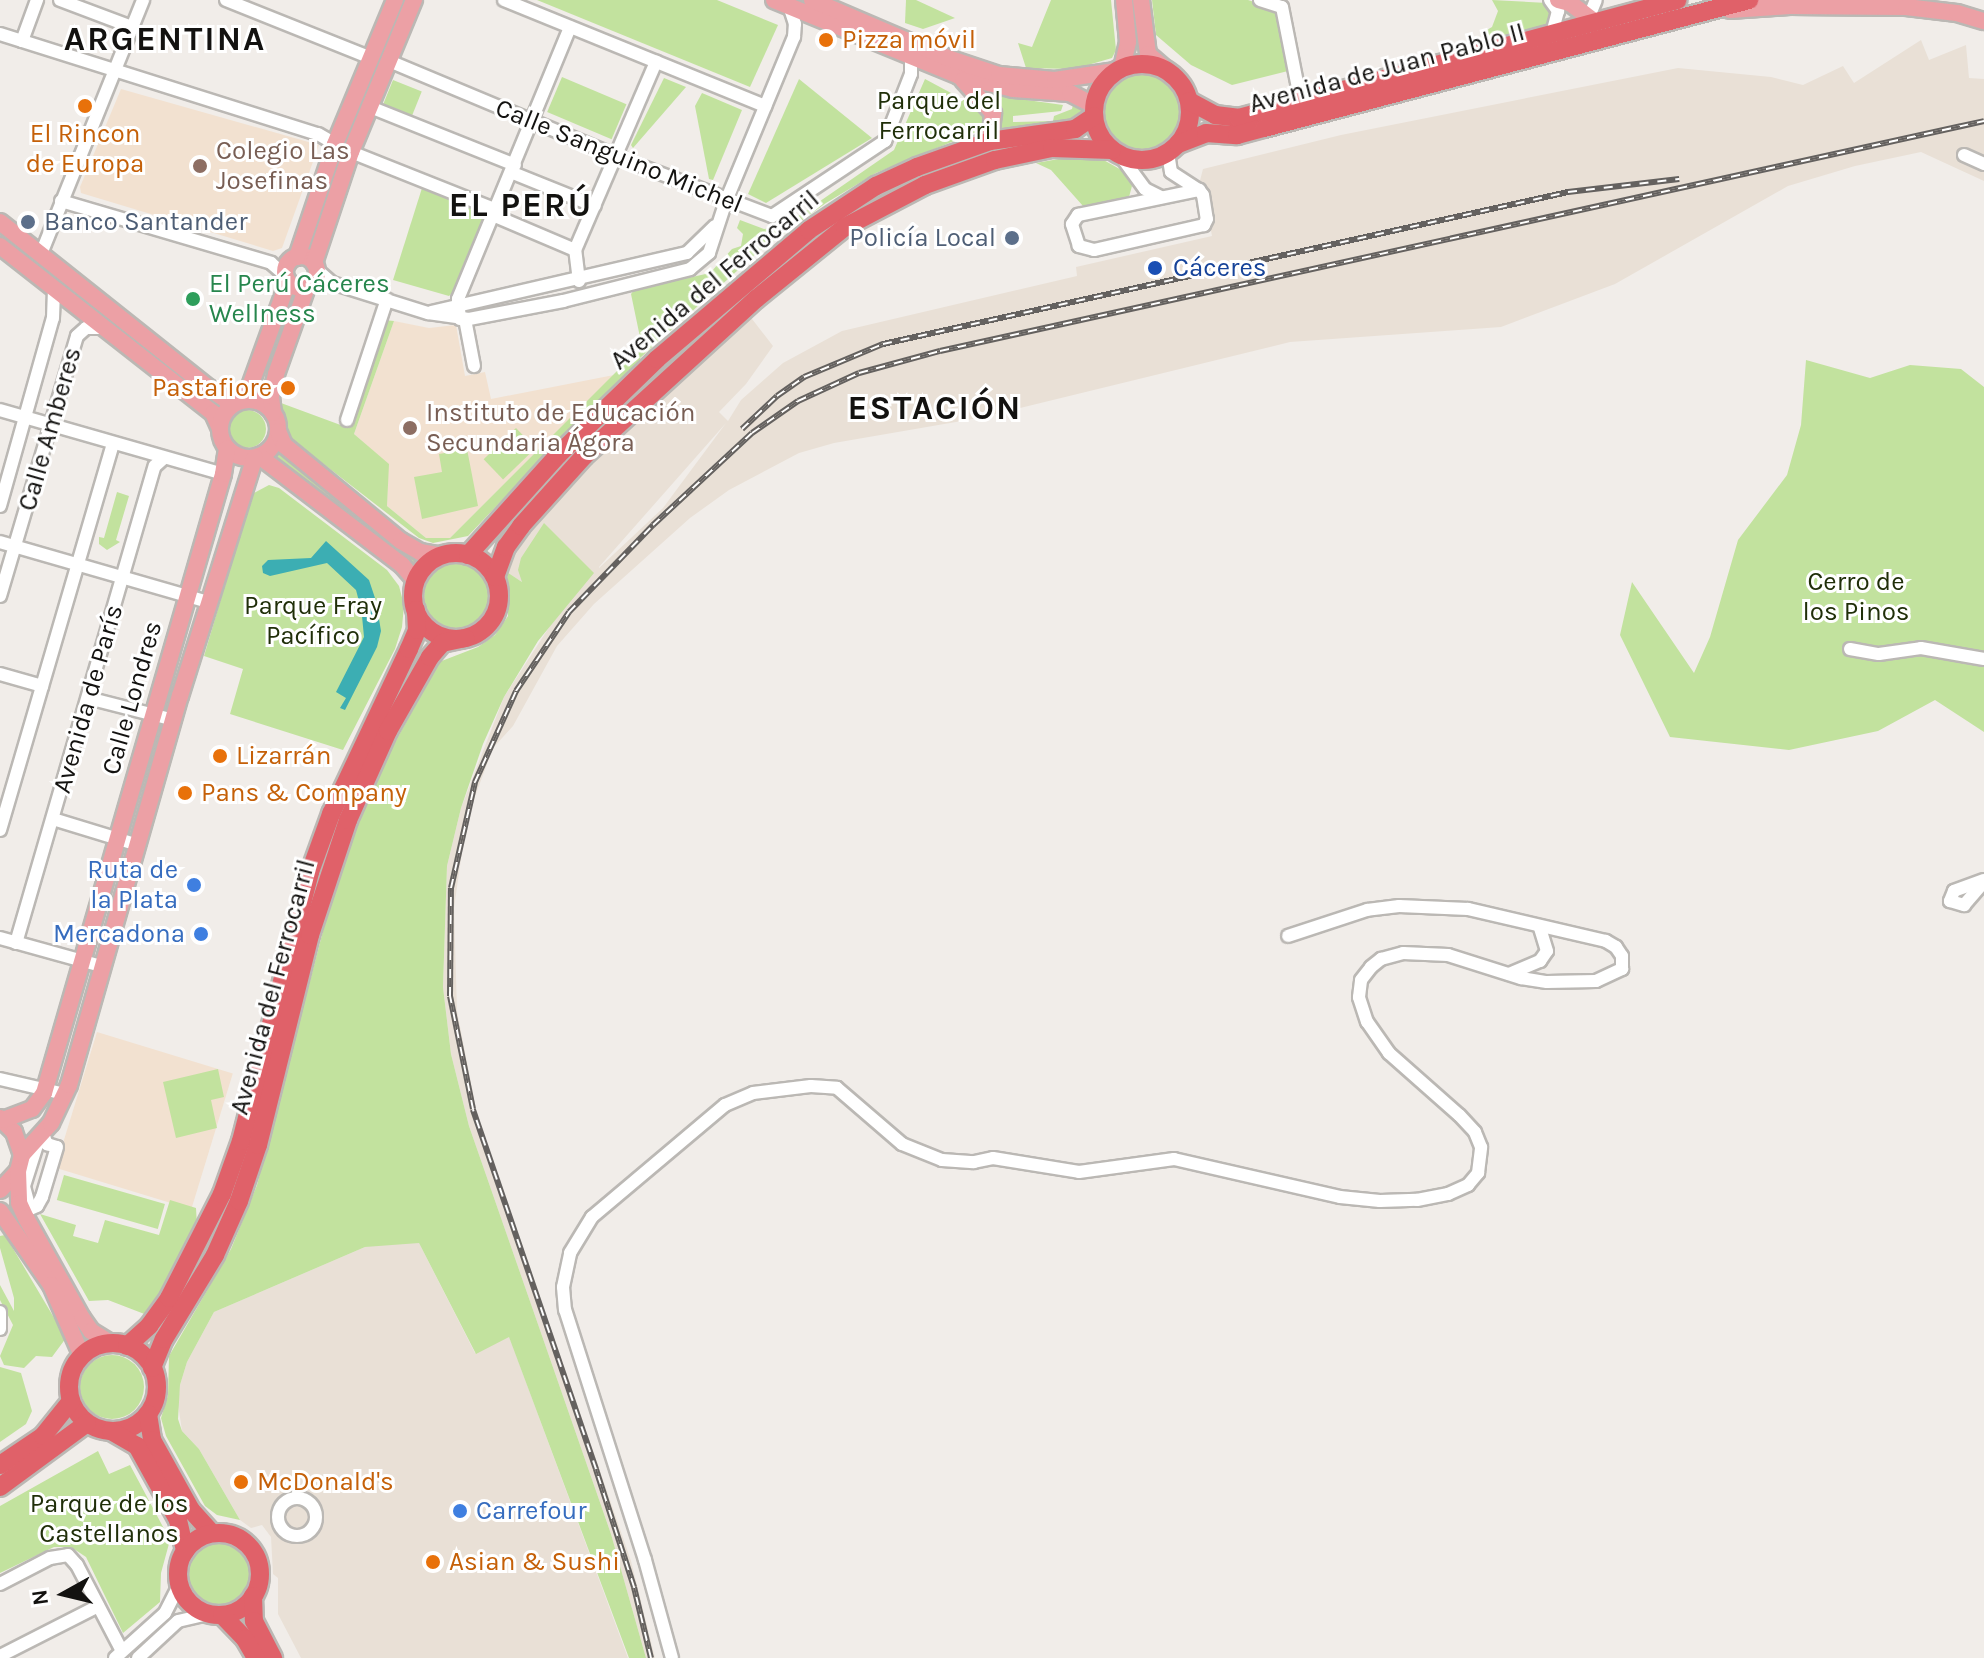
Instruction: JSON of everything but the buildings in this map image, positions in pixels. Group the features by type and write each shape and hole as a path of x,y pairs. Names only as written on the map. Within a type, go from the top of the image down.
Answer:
{"highway":[{"name":"Avenida de Juan Pablo II","path":"1173,148 1206,133 1240,134 1264,128 1677,0"},
{"name":"Avenida de Juan Pablo II","path":"1189,101 1215,115 1238,118 1552,34 1595,25 1704,12 1749,0"},
{"path":"1147,64 1165,69 1183,86 1189,101 1190,119 1173,148 1141,161 1116,153 1098,133 1094,110 1102,85 1118,70 1147,64"},
{"name":"Avenida del Ferrocarril","path":"468,555 558,455 657,359 809,230 876,186 951,154 990,141 1075,129 1094,110"},
{"name":"Avenida del Ferrocarril","path":"495,577 506,547 521,526 584,456 734,318 845,227 925,185 995,160 1052,148 1116,153"},
{"path":"468,555 482,562 495,577 499,601 493,619 478,633 452,639 432,632 416,610 416,581 426,566 443,556 468,555"},
{"name":"Avenida del Ferrocarril","path":"118,1345 149,1326 169,1298 222,1194 241,1141 310,872 331,814 417,630 416,610"},
{"name":"Avenida del Ferrocarril","path":"152,1368 164,1339 215,1255 239,1201 258,1145 310,935 348,820 388,731 430,657 442,643 465,638"},
{"path":"185,1551 178,1520 137,1446 111,1431 87,1423 71,1401 70,1377 82,1356 118,1345 138,1351 152,1368 156,1390 148,1414 152,1440 191,1510 212,1533"},
{"path":"0,1465 49,1430 71,1401"},
{"path":"111,1431 125,1430 148,1414"},
{"path":"0,1487 87,1423"},
{"path":"253,1596 234,1612 215,1614 195,1608 179,1586 178,1574 185,1551 192,1543 212,1533 234,1536 252,1551 260,1574 253,1596 254,1621 273,1658"},
{"path":"215,1614 245,1639 256,1658"}],"main road":[{"path":"220,429 224,413 240,401 253,378 335,144 395,0"},
{"path":"414,0 351,152 313,276 276,374 271,396 273,413 284,445 401,541 420,552 443,556"},
{"path":"812,0 945,57 999,75 1055,80 1118,70 1128,42 1124,0"},
{"path":"1141,0 1148,54 1165,69"},
{"path":"1558,0 1570,3 1595,25"},
{"path":"1790,6 1830,0"},
{"path":"781,3 959,76 1013,89 1070,93 1094,110"},
{"path":"1704,12 1871,4 1928,9 1984,21"},
{"path":"959,76 985,99 993,113 990,141"},
{"path":"0,222 209,388 240,401 261,402 273,413"},
{"path":"0,246 213,413 227,448 243,457 257,457 289,477 402,565 416,581"},
{"path":"290,268 297,288 313,276"},
{"path":"290,268 313,276"},
{"path":"209,388 231,388 253,378"},
{"path":"257,457 272,446 278,431"},
{"name":"Calle Londres","path":"44,1091 223,474 227,448"},
{"name":"Calle Londres","path":"0,1190 51,1123 64,1096 208,602 247,479 257,457"},
{"path":"247,479 268,471 289,477"},
{"path":"44,1091 32,1109 2,1119 14,1132 20,1163 17,1190 26,1218 82,1318 91,1331 118,1345"},
{"path":"0,1211 51,1285 82,1356"}],"street":[{"path":"22,41 37,0"},
{"path":"60,0 132,27"},
{"path":"41,254 143,0"},
{"path":"226,0 371,58"},
{"path":"504,0 765,106"},
{"path":"1260,0 1282,7 1299,93"},
{"path":"1550,0 1558,11 1552,34"},
{"path":"1595,25 1596,0"},
{"path":"781,3 795,24 794,37"},
{"path":"313,276 428,313 465,319 690,269 709,253 726,201 794,37 808,21 817,18"},
{"path":"474,366 461,304 466,283 570,27"},
{"path":"0,34 112,72 318,134 335,144 348,144 351,152 575,250"},
{"name":"Calle Sanguino Michel","path":"389,61 760,214 781,213 885,141 911,74 911,55"},
{"path":"588,294 575,250 656,62"},
{"path":"370,107 595,206"},
{"path":"1173,148 1168,166 1175,177 1199,190 1207,219 1202,227 1094,250 1083,249 1075,241 1072,224 1078,215 1199,190"},
{"path":"1116,153 1134,169 1150,194 1167,196"},
{"path":"1964,155 1984,164"},
{"path":"1167,196 1175,177"},
{"path":"1125,204 1136,196 1141,184"},
{"path":"61,201 290,268"},
{"path":"428,313 687,253 717,224"},
{"path":"687,253 692,261 690,269"},
{"path":"466,283 485,299"},
{"name":"Calle Amberes","path":"0,506 53,318 54,288"},
{"path":"347,420 387,299"},
{"name":"Calle Amberes","path":"0,596 77,336 86,328 104,328"},
{"path":"0,410 223,474"},
{"name":"Avenida de París","path":"0,830 3,807 113,443"},
{"name":"Avenida de París","path":"16,943 155,466 164,458"},
{"path":"0,542 208,602"},
{"path":"1850,649 1879,654 1921,648 1984,659"},
{"path":"0,674 42,686"},
{"path":"88,698 151,716 176,712"},
{"path":"156,699 176,712"},
{"path":"53,819 138,845"},
{"path":"672,1658 645,1560 570,1325 563,1287 577,1236 592,1217 669,1149 739,1097 827,1087 837,1088 850,1097 902,1144 942,1160 1005,1159 1079,1172 1174,1159 1340,1197 1392,1201 1448,1194 1468,1185 1478,1173 1481,1147 1475,1132 1413,1076 1376,1036 1362,1011 1361,980 1381,959 1403,953 1448,955 1547,982 1585,982 1611,977 1622,969 1622,956 1606,941 1540,928 1510,916 1468,909 1399,906 1367,910 1288,936"},
{"path":"1509,974 1540,961 1547,951 1540,928"},
{"path":"0,938 101,966"},
{"path":"70,1004 90,1011"},
{"path":"0,1079 64,1096"},
{"path":"44,1137 47,1144 57,1147 42,1197 37,1206 30,1209 24,1186 37,1145 44,1137"},
{"path":"0,1312 0,1329"},
{"path":"0,1584 50,1558 68,1555 77,1565 98,1606 118,1655 165,1613 179,1586"},
{"path":"0,1656 98,1606"},
{"path":"138,1658 178,1621 215,1614"}],"shaded area":[{"path":"1921,40 1929,60 1966,45 1969,78 1984,79 1984,181 1921,152 1855,166 1788,186 1615,284 1501,327 1290,342 979,418 834,443 799,453 729,490 690,518 594,604 557,646 513,726 493,748 474,799 463,845 454,908 457,1011 477,1114 631,1561 655,1658 646,1658 611,1534 469,1126 451,1054 443,987 447,866 461,808 504,697 559,612 545,597 504,570 519,540 578,473 749,315 773,346 746,384 719,412 728,421 741,400 783,363 842,331 1077,276 1076,267 1212,236 1204,192 1198,188 1203,169 1341,135 1678,68 1771,77 1803,85 1843,66 1854,83","holes":["726,423 663,508 599,568"]},
{"name":"Colegio Las Josefinas","path":"121,89 319,145 282,248 273,251 81,193 80,187"},
{"name":"Instituto de Educación Secundaria Ágora","path":"394,321 429,328 456,325 465,376 485,372 491,399 614,375 450,538 426,538 387,506 388,464 354,434"},
{"path":"97,1032 233,1074 191,1209 55,1168"},
{"path":"419,1243 475,1353 509,1336 628,1658 301,1658 278,1614 278,1578 273,1574 271,1537 262,1525 251,1528 240,1520 199,1449 182,1431 178,1404 180,1385 187,1362 214,1312 365,1247"}],"green space":[{"path":"537,0 717,0 778,25 750,87"},
{"path":"906,0 916,0 955,18 923,29 905,23"},
{"path":"1051,0 1111,0 1116,50 1112,58 1074,69 1026,68 1018,43 1032,47"},
{"path":"1152,0 1248,0 1277,9 1288,71 1232,85 1191,65 1156,35"},
{"path":"1492,0 1547,3 1551,22 1548,28 1490,45 1485,31 1492,27 1498,11"},
{"path":"1143,73 1158,76 1171,84 1179,97 1182,112 1179,127 1171,140 1158,148 1143,151 1128,148 1115,140 1107,127 1104,112 1107,97 1115,84 1128,76"},
{"path":"562,77 626,104 612,139 547,112"},
{"path":"664,78 686,87 633,148 631,145"},
{"path":"799,79 872,138 766,203 748,194"},
{"name":"Parque del Ferrocarril","path":"925,79 979,108 985,122 981,130 876,173 826,203 757,253 640,358 642,361 580,418 468,536 433,543 419,538 290,438 281,403 346,427 348,425 384,320 394,321 354,434 389,464 387,506 426,538 450,538 624,364 638,356 641,342 631,294 634,290 710,273 732,249 741,246 743,234 737,228 740,220 764,229 784,226 894,150"},
{"path":"393,80 422,92 412,116 383,104"},
{"path":"702,93 742,110 713,180 709,179 695,106"},
{"path":"992,95 1063,105 1061,111 1013,116 1013,122 1053,121 1054,116 1072,109 1074,100 1084,112 1079,120 999,131 1000,119"},
{"path":"1070,157 1100,158 1125,172 1132,186 1129,197 1083,206 1051,170 1036,163"},
{"path":"422,188 486,215 458,287 449,296 393,280"},
{"name":"Cerro de los Pinos","path":"1806,360 1870,378 1910,365 1961,369 1984,387 1984,732 1935,700 1878,731 1789,750 1670,737 1620,635 1632,582 1694,673 1710,637 1738,540 1787,475 1801,425"},
{"path":"247,410 261,415 266,429 261,443 247,448 233,443 228,429 233,415"},
{"path":"516,428 535,448 503,479 484,459"},
{"path":"279,449 421,559 413,568 273,456"},
{"path":"467,449 478,506 422,519 414,477 442,472 439,454"},
{"name":"Parque Fray Pacífico","path":"269,485 279,488 387,570 399,586 404,605 402,627 395,649 343,750 230,714 243,669 204,656 252,494"},
{"path":"117,492 129,496 116,540 120,542 107,550 99,544 99,537 104,538"},
{"path":"544,523 594,573 538,641 504,697 483,744 461,808 447,866 443,987 451,1054 469,1126 611,1534 646,1658 629,1658 509,1337 476,1354 419,1243 365,1247 214,1312 187,1362 180,1385 178,1419 182,1431 199,1449 240,1520 217,1515 205,1506 166,1436 161,1418 168,1395 169,1356 231,1249 257,1185 324,927 350,844 382,766 439,662 478,647 495,635 508,616 504,570 522,582 518,570 521,558"},
{"path":"457,563 480,573 490,596 480,619 457,629 434,619 424,596 434,573"},
{"path":"218,1069 224,1097 211,1100 217,1128 176,1138 163,1082"},
{"path":"64,1175 165,1204 158,1229 57,1200"},
{"path":"170,1200 196,1208 197,1226 167,1285 147,1315 108,1300 89,1301 40,1214 76,1225 73,1236 98,1243 105,1220 159,1235"},
{"path":"5,1235 66,1338 52,1357 36,1356 24,1368 4,1365 0,1356 13,1325 0,1300 0,1285 14,1311 14,1298 0,1248 0,1236"},
{"path":"106,1355 118,1355 135,1364 142,1375 142,1399 135,1410 118,1419 106,1419 94,1414 85,1405 80,1393 80,1381 85,1369 94,1360"},
{"path":"0,1367 21,1373 32,1411 26,1424 0,1442"},
{"name":"Parque de los Castellanos","path":"98,1451 109,1474 130,1465 170,1540 161,1573 160,1602 123,1633 86,1557 71,1547 54,1547 0,1573 0,1506"},
{"path":"212,1543 224,1543 236,1548 246,1558 251,1576 249,1589 236,1604 224,1609 212,1609 200,1604 190,1594 185,1582 185,1570 190,1558 200,1548"}],"water":[{"path":"326,541 369,580 376,601 371,604 374,618 379,619 381,631 377,647 345,710 340,708 346,698 336,692 364,637 362,616 368,616 367,607 361,609 356,590 327,563 270,576 263,573 262,566 268,560 311,558"}],"railway":[{"path":"651,1658 634,1587 596,1469 473,1109 450,996 451,888 475,782 516,691 569,612 653,525 752,433 798,401 859,373 940,351 1984,121"},
{"path":"742,429 777,396 804,377 883,344 1568,192 1679,179"}],"place":[{"name":"Pizza móvil","path":"826,40"},
{"name":"El Rincon de Europa","path":"85,106"},
{"name":"Colegio Las Josefinas","path":"200,166"},
{"name":"Banco Santander","path":"28,222"},
{"name":"Policía Local","path":"1012,238"},
{"name":"Cáceres","path":"1155,268"},
{"name":"El Perú Cáceres Wellness","path":"193,299"},
{"name":"Pastafiore","path":"288,388"},
{"name":"Instituto de Educación Secundaria Ágora","path":"410,428"},
{"name":"Lizarrán","path":"220,756"},
{"name":"Pans & Company","path":"185,793"},
{"name":"Ruta de la Plata","path":"194,885"},
{"name":"Mercadona","path":"201,934"},
{"name":"McDonald's","path":"241,1482"},
{"name":"Carrefour","path":"460,1511"},
{"name":"Asian & Sushi","path":"433,1562"}],"district":[{"name":"ARGENTINA","path":"165,40"},
{"name":"EL PERÚ","path":"521,206"},
{"name":"ESTACIÓN","path":"935,409"}]}
